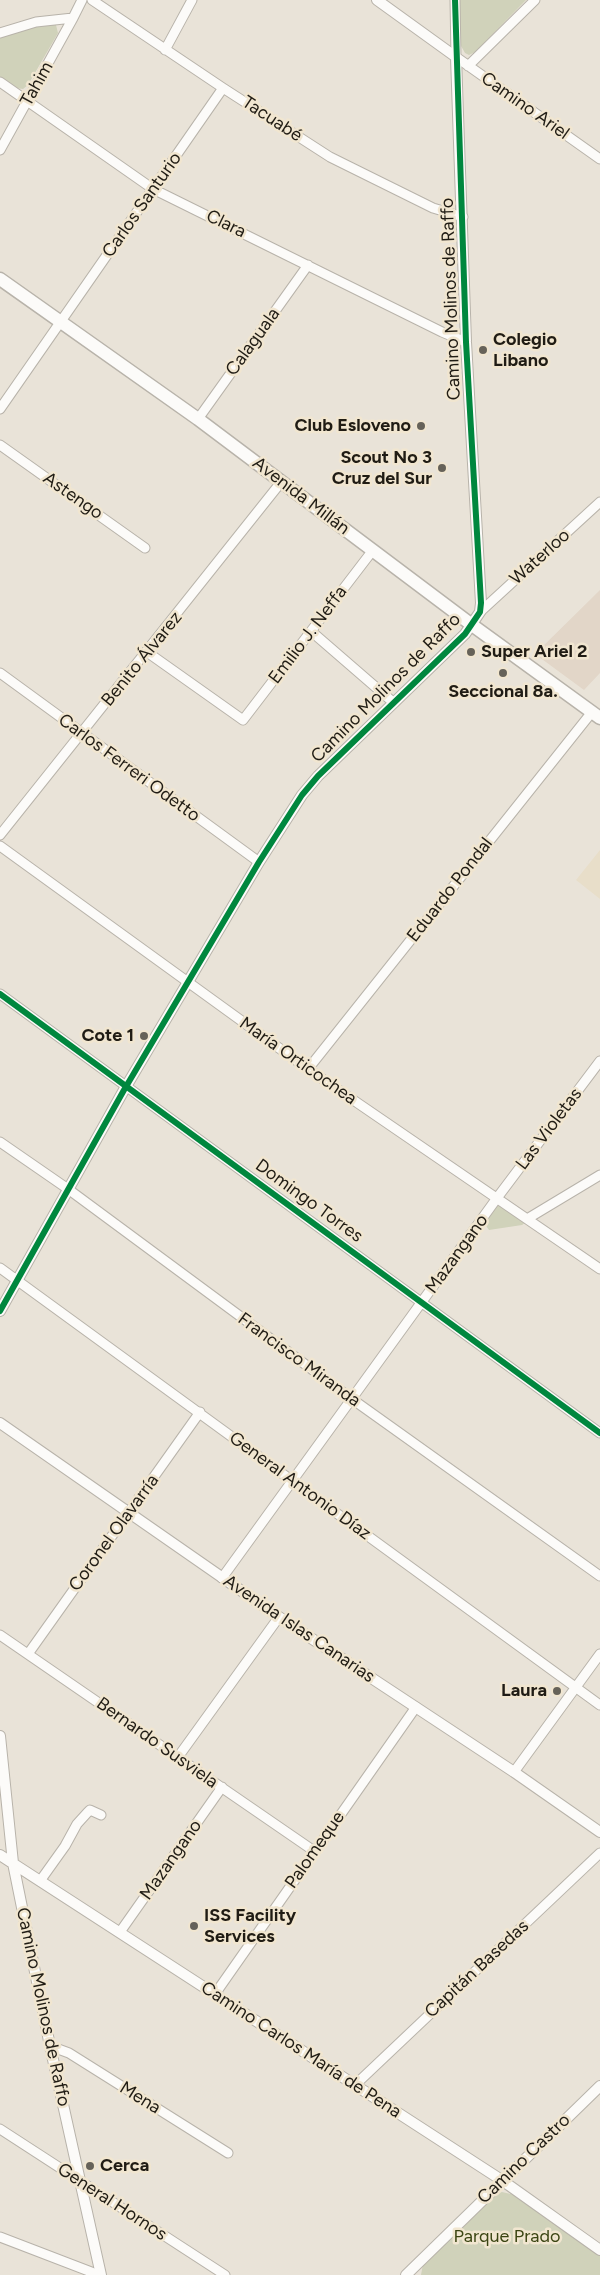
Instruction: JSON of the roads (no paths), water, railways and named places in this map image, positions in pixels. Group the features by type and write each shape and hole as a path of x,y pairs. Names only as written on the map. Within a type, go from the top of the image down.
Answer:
{"main road":[{"name":"Avenida Millán","path":"0,279 282,481 472,625 596,715"}],"street":[{"name":"Tahim","path":"0,150 74,18 82,0"},
{"name":"Tacuabé","path":"92,0 165,50 330,157 433,208 462,217"},
{"path":"165,50 192,0"},
{"name":"Camino Ariel","path":"377,0 600,160"},
{"name":"Camino Molinos de Raffo","path":"0,1311 126,1086 259,862 302,795 318,776 443,656 472,625 480,612 466,342 455,0"},
{"path":"468,66 536,0"},
{"path":"0,33 36,22 74,18"},
{"name":"Clara","path":"0,82 153,189 442,332 466,342"},
{"name":"Carlos Santurio","path":"0,409 223,88"},
{"name":"Calaguala","path":"198,420 308,265"},
{"name":"Astengo","path":"0,445 145,548"},
{"name":"Benito Álvarez","path":"0,835 282,481"},
{"name":"Waterloo","path":"480,612 600,502"},
{"name":"Emilio J. Neffa","path":"147,652 243,720 373,550"},
{"path":"312,632 394,703"},
{"name":"Carlos Ferreri Odetto","path":"0,673 259,862"},
{"name":"Eduardo Pondal","path":"308,1069 596,715"},
{"name":"María Orticochea","path":"0,846 308,1069 600,1268"},
{"name":"Domingo Torres","path":"0,994 600,1433"},
{"name":"Las Violetas","path":"497,1198 600,1061"},
{"name":"Francisco Miranda","path":"0,1142 352,1399 600,1576"},
{"path":"527,1219 600,1175"},
{"name":"Mazangano","path":"222,1578 497,1198"},
{"name":"General Antonio Díaz","path":"0,1268 600,1705"},
{"name":"Coronel Olavarría","path":"28,1654 200,1412"},
{"name":"Avenida Islas Canarias","path":"0,1423 279,1617 514,1772 600,1832"},
{"path":"178,1757 279,1617"},
{"name":"Bernardo Susviela","path":"0,1635 314,1851"},
{"path":"514,1772 600,1654"},
{"name":"Palomeque","path":"216,1994 416,1707"},
{"name":"Camino Molinos de Raffo","path":"0,1736 13,1863 50,2046 100,2275"},
{"name":"Mazangano","path":"120,1932 222,1787"},
{"path":"40,1881 65,1846 77,1824 87,1813 90,1810 101,1816"},
{"name":"Capitán Basedas","path":"355,2085 600,1854"},
{"name":"Camino Carlos María de Pena","path":"0,1855 503,2181 600,2250"},
{"name":"Mena","path":"50,2046 69,2053 228,2153"},
{"name":"Camino Castro","path":"406,2275 600,2086"},
{"name":"General Hornos","path":"0,2129 225,2275"},
{"path":"0,2237 100,2275"}],"place":[{"name":"Colegio Libano","path":"483,350"},
{"name":"Club Esloveno","path":"421,426"},
{"name":"Scout No 3 Cruz del Sur","path":"442,468"},
{"name":"Super Ariel 2","path":"471,652"},
{"name":"Seccional 8a.","path":"503,673"},
{"name":"Cote 1","path":"144,1036"},
{"name":"Laura","path":"557,1691"},
{"name":"ISS Facility Services","path":"194,1926"},
{"name":"Cerca","path":"90,2166"}],"park label":[{"name":"Parque Prado","path":"507,2237"}]}
